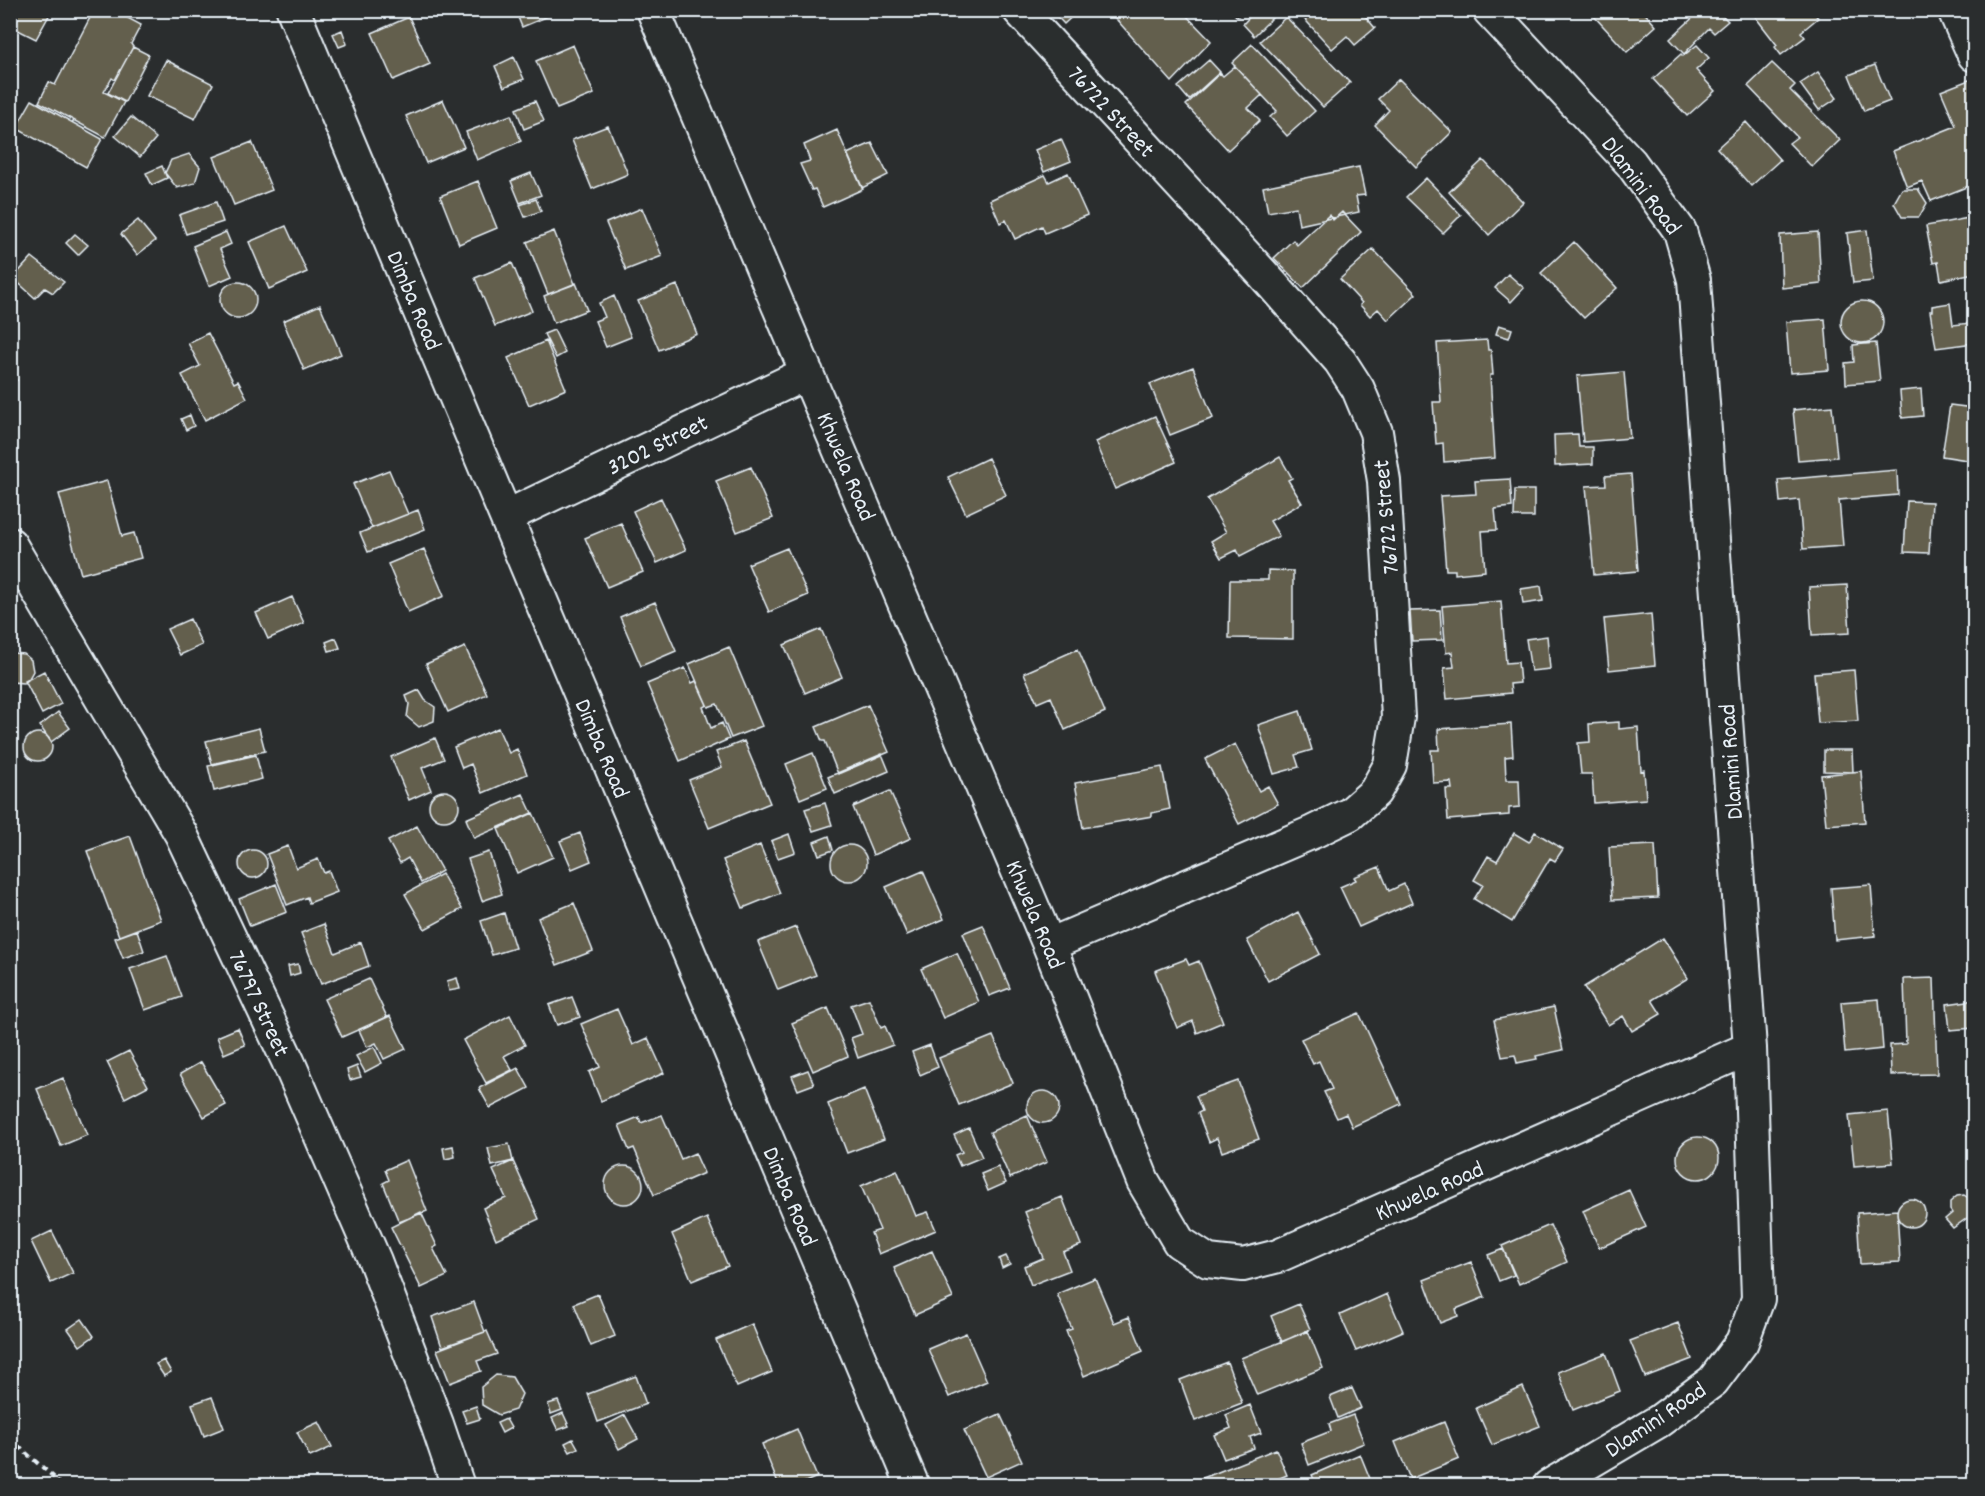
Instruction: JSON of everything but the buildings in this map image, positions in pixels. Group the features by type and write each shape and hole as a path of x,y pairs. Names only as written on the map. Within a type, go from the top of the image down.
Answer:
{"street":[{"name":"Dimba Road","path":"293,10 913,1485"},
{"name":"Khwela Road","path":"653,10 1049,945 1143,1181 1179,1242 1208,1261 1243,1265 1278,1256 1750,1048"},
{"name":"76722 Street","path":"1019,10 1263,274 1340,361 1358,389 1376,432 1384,481 1398,717 1390,765 1375,792 1350,814 1302,837 1049,945"},
{"name":"Dlamini Road","path":"1489,10 1631,163 1680,231 1694,280 1750,1048 1758,1299 1743,1342 1713,1381 1659,1421 1550,1485"},
{"path":"1953,10 1974,55"},
{"name":"3202 Street","path":"507,516 807,373"},
{"name":"76797 Street","path":"10,544 181,834 288,1061 375,1261 458,1485"}],"path":[{"path":"10,1439 57,1480 59,1485"}]}
